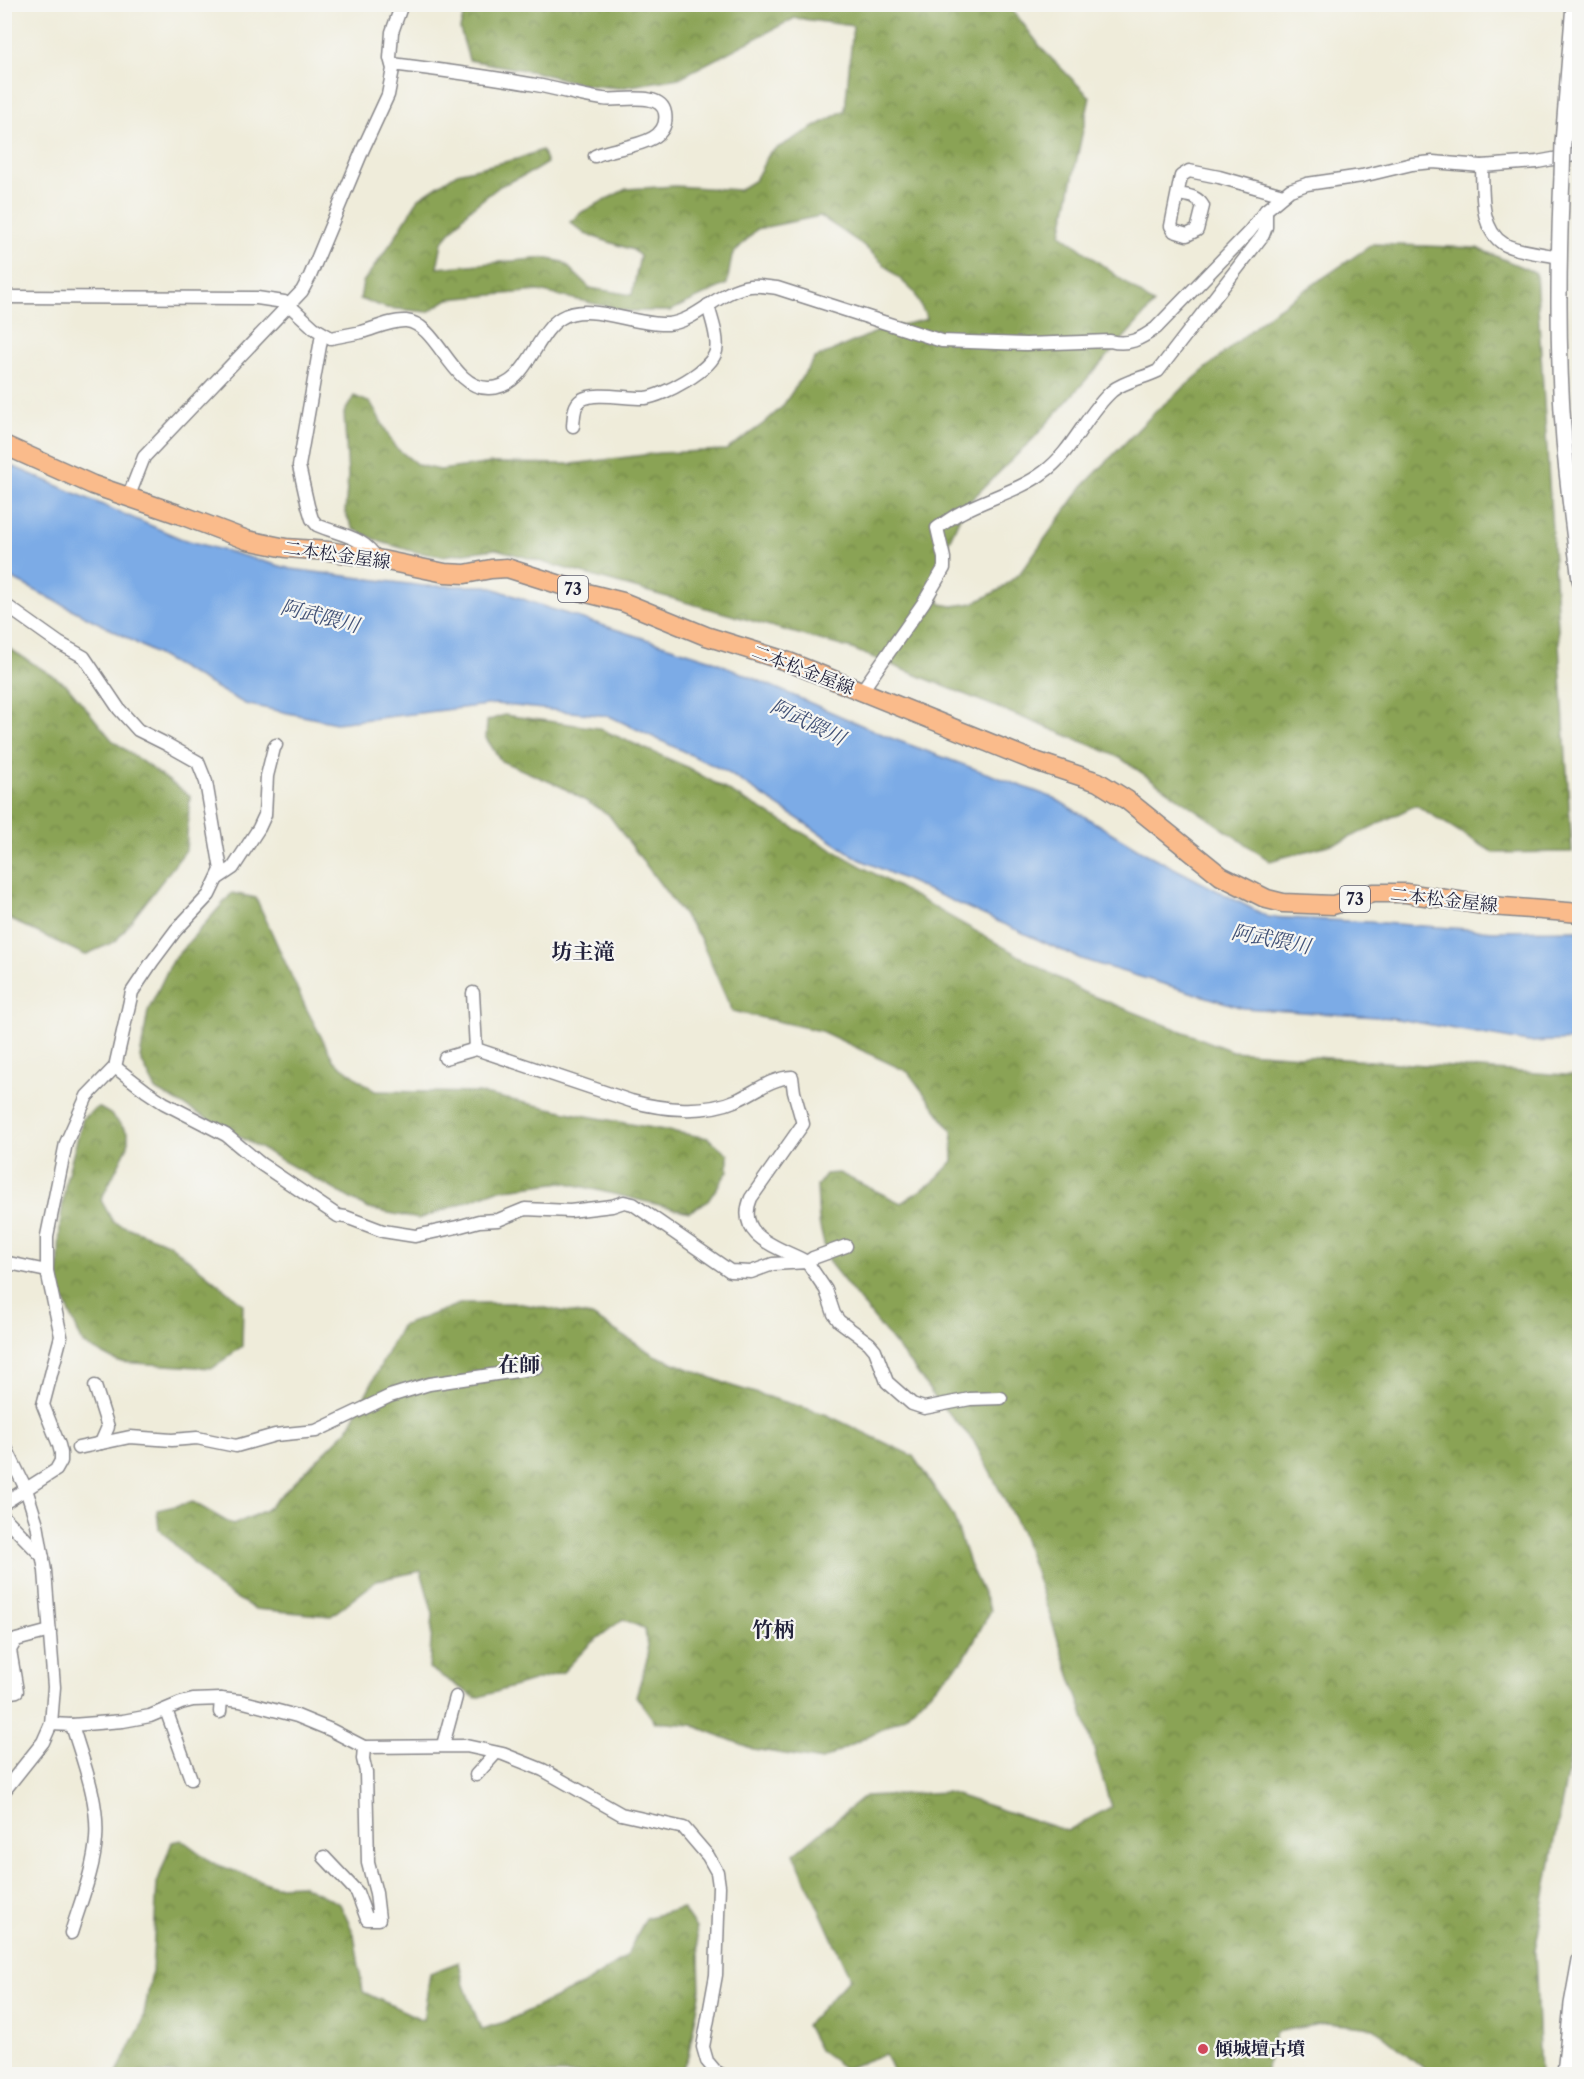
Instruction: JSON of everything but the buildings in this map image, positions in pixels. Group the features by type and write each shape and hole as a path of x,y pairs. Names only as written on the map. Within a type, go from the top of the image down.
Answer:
{"main road":[{"name":"二本松金屋線","path":"4,445 93,485 247,540 286,548 328,551 377,559 445,573 465,574 507,568 623,602 706,636 789,662 1032,760 1098,782 1127,800 1221,876 1283,903 1333,905 1373,894 1406,893 1491,906 1580,913"}],"street":[{"path":"128,498 144,457 302,291 388,95 392,81 390,58 392,32 402,4"},
{"path":"1574,4 1563,143 1559,257 1564,440 1580,580"},
{"path":"392,64 540,85 601,99 616,101 643,98 653,100 662,107 665,112 661,132 636,145 606,150 595,156"},
{"path":"4,297 257,298 284,302 314,328 331,338 362,332 397,321 409,321 426,333 458,373 476,386 488,388 504,384 518,373 551,326 560,318 587,311 649,324 667,324 683,320 727,293 749,286 777,288 942,341 1026,344 1110,341 1122,344 1146,335 1156,328 1249,232 1266,210 1290,190 1307,184 1362,176 1412,164 1433,162 1482,166 1537,162 1580,154"},
{"path":"1482,166 1484,205 1490,230 1504,244 1559,257"},
{"path":"1178,195 1181,176 1189,171 1244,183 1283,195"},
{"path":"861,692 924,602 944,568 937,528 960,513 1029,482 1046,471 1070,446 1103,400 1114,389 1158,370 1263,235 1266,227 1266,210"},
{"path":"573,426 577,403 582,399 592,396 646,398 669,389 703,370 710,363 716,351 716,339 708,305"},
{"path":"322,334 299,466 305,494 312,519 317,525 360,541 372,550 377,559"},
{"path":"4,604 59,643 84,657 118,710 138,730 198,762 206,782 221,870 210,895 177,930 132,992 122,1045 115,1067 87,1096 66,1143 47,1236 47,1271 61,1336 43,1405 62,1453 61,1461 56,1470 4,1503"},
{"path":"218,878 233,868 259,828 264,815 267,776 276,745"},
{"path":"472,993 476,1049"},
{"path":"445,1058 476,1049 631,1101 667,1109 721,1105 735,1101 779,1077 792,1077 803,1124 752,1198 747,1208 748,1221 767,1244 807,1262 826,1290 834,1314 839,1321 875,1350 887,1382 906,1400 924,1408 970,1399 1001,1398"},
{"path":"115,1067 155,1097 226,1134 261,1164 338,1216 383,1231 415,1236 479,1221 498,1220 525,1209 570,1210 612,1206 624,1202 644,1210 652,1218 730,1271 751,1272 773,1264 807,1262 846,1246"},
{"path":"4,1262 47,1271"},
{"path":"78,1448 130,1437 172,1440 197,1438 236,1446 275,1436 316,1431 390,1396 429,1384 537,1368"},
{"path":"95,1386 108,1427 101,1443"},
{"path":"4,1444 26,1489 37,1524 43,1557 54,1687 51,1724 43,1742 4,1791"},
{"path":"4,1517 43,1557"},
{"path":"4,1682 11,1692 17,1691 10,1650 16,1640 50,1631"},
{"path":"443,1745 456,1697"},
{"path":"51,1724 72,1725 123,1721 150,1716 193,1700 220,1706 240,1701 297,1716 364,1747 466,1746 521,1760 621,1814 684,1828 708,1856 717,1872 719,1918 716,1975 703,2047 707,2061 717,2073 721,2074"},
{"path":"166,1710 191,1779"},
{"path":"71,1934 87,1881 97,1836 95,1804 72,1725"},
{"path":"324,1857 357,1892 367,1919 379,1919 376,1893 368,1863 364,1747"},
{"path":"476,1775 496,1753"},
{"path":"1565,2074 1572,2004 1580,1960"},
{"path":"800,2074 813,2074"}],"green space":[{"path":"466,5 1009,5 1043,50 1090,97 1061,234 1154,304 1033,439 965,506 938,565 936,590 941,604 952,606 974,603 999,590 1020,573 1083,486 1155,412 1271,313 1373,244 1477,248 1536,273 1572,852 1494,853 1416,805 1343,841 1270,861 1120,758 852,649 496,549 442,556 415,552 381,542 353,529 345,512 348,476 344,413 354,396 371,403 395,447 418,465 440,470 492,463 572,464 659,453 726,450 763,424 782,407 815,358 881,330 927,319 914,292 863,245 820,216 757,229 732,255 727,284 670,311 626,311 539,291 448,299 428,312 387,308 360,299 363,282 392,242 419,198 457,173 517,159 542,150 547,163 500,186 468,211 442,242 437,268 544,258 563,262 590,288 632,295 640,256 633,250 585,234 570,222 582,212 626,189 675,186 739,190 755,180 770,152 845,110 853,26 795,18 679,78 619,88 586,85 535,72 469,60 460,29"},
{"path":"5,646 66,684 112,740 190,796 186,850 116,941 85,955 5,917"},
{"path":"504,715 598,728 685,766 1083,992 1232,1051 1579,1076 1580,1702 1535,1951 1540,2074 1431,2074 1374,2028 1326,2023 1276,2032 1265,2074 894,2074 885,2054 845,2069 819,2050 806,2025 850,1978 794,1854 865,1796 947,1792 1067,1831 1111,1807 1082,1710 1021,1531 973,1440 938,1402 828,1261 819,1223 817,1186 826,1174 839,1173 901,1203 932,1183 953,1161 952,1131 908,1072 821,1031 732,1011 699,936 608,814 562,787 501,761 486,738 487,721"},
{"path":"232,893 256,898 306,1008 334,1061 375,1091 479,1093 581,1115 708,1138 728,1154 728,1171 708,1201 689,1212 563,1182 498,1190 419,1219 369,1209 156,1090 140,1058 148,1011 172,961"},
{"path":"98,1107 112,1115 128,1133 128,1146 101,1200 113,1222 168,1243 243,1304 242,1346 213,1368 118,1362 83,1344 58,1285 60,1224 66,1180 83,1118"},
{"path":"462,1303 516,1303 592,1316 654,1355 732,1386 825,1414 913,1456 953,1515 970,1566 991,1610 964,1659 903,1718 822,1760 753,1749 692,1725 655,1722 636,1696 648,1656 645,1629 623,1619 590,1644 563,1672 476,1698 429,1668 433,1614 421,1571 378,1580 331,1616 255,1609 217,1587 159,1529 157,1510 193,1502 233,1525 266,1510 348,1429 401,1326"},
{"path":"182,1840 213,1863 275,1886 302,1885 340,1904 354,1934 363,1992 423,2020 430,1973 459,1962 464,1985 481,2029 505,2022 588,1982 625,1958 646,1918 682,1908 696,1928 700,1995 688,2056 680,2074 116,2074 142,2024 152,1972 157,1883 172,1842"}],"water":[{"name":"阿武隈川","path":"5,463 182,539 291,569 424,586 487,586 545,607 709,659 891,738 1054,798 1143,852 1268,917 1494,931 1579,930 1579,1040 1528,1042 1392,1018 1243,1008 1081,959 859,859 727,772 609,716 495,704 336,723 245,704 122,635 5,575"}],"place":[{"name":"傾城壇古墳","path":"1203,2049"}],"district":[{"name":"坊主滝","path":"583,952"},
{"name":"在師","path":"519,1365"},
{"name":"竹柄","path":"773,1630"}]}
